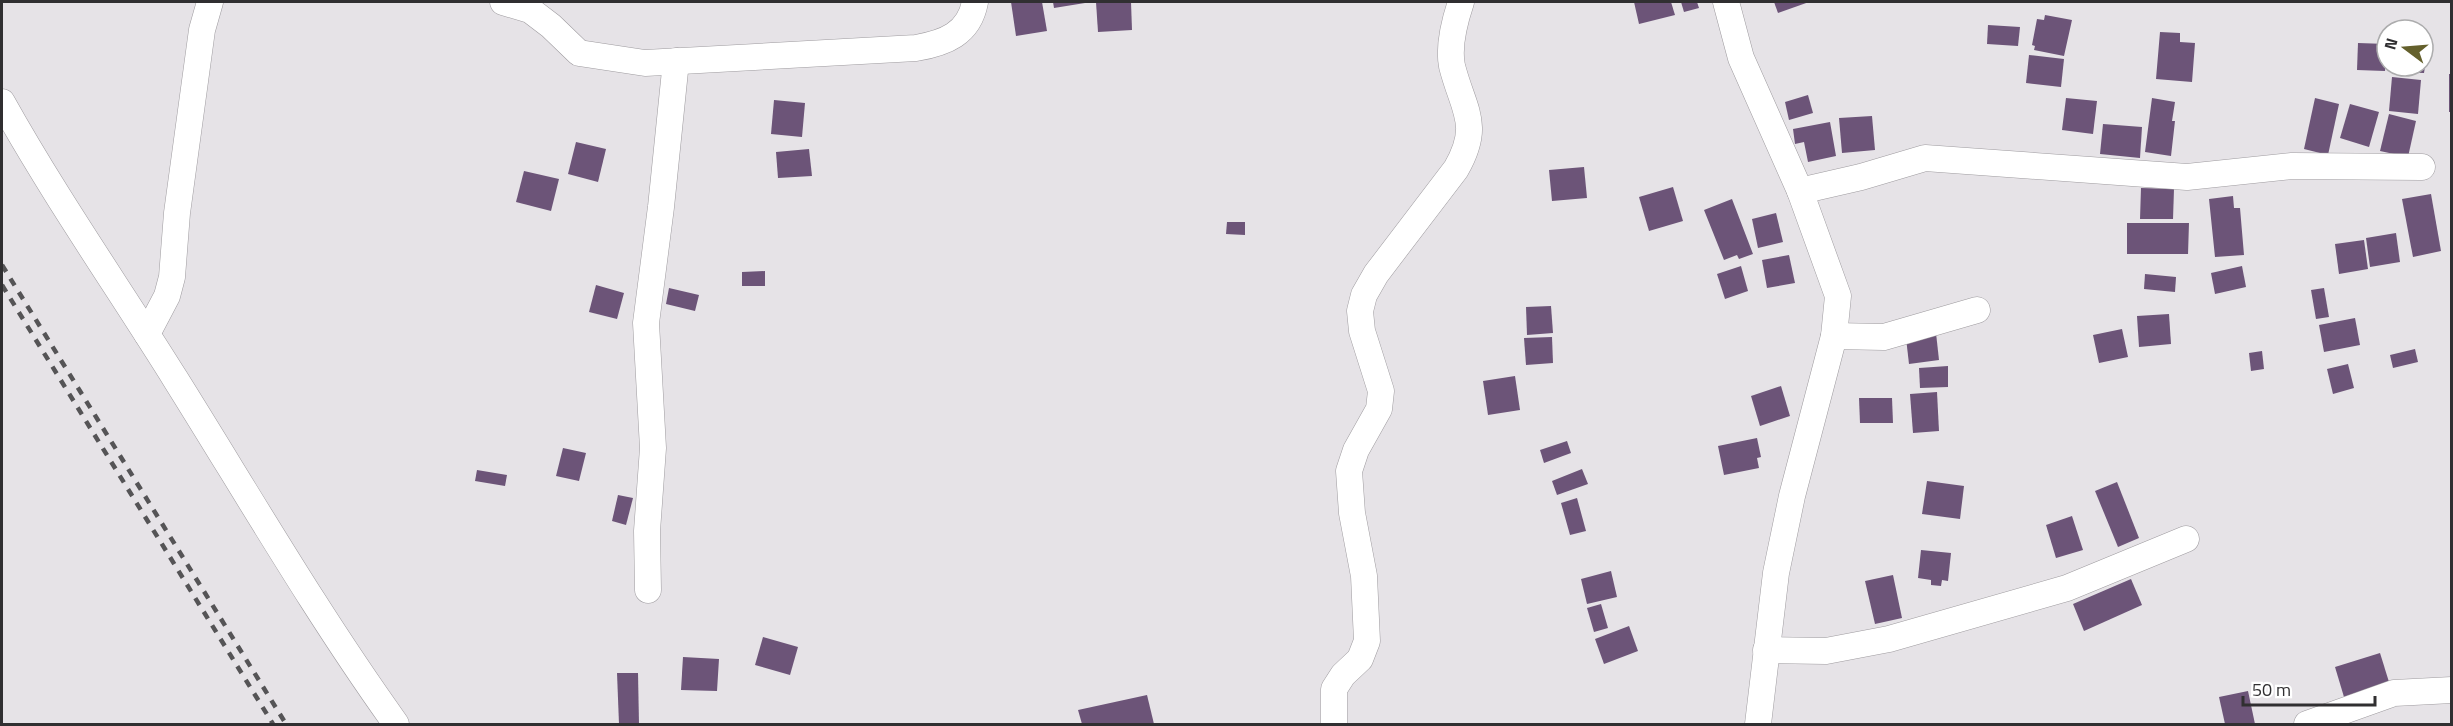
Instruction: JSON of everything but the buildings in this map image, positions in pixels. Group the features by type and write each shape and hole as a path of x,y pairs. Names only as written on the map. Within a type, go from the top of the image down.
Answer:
{"street":[{"path":"147,334 167,296 172,277 178,201 202,30 210,2"},
{"path":"503,2 530,10 551,26 579,53 645,63 916,48 940,44 953,38 973,12 975,2"},
{"path":"1334,724 1334,689 1342,675 1359,659 1367,640 1364,576 1352,513 1349,471 1356,450 1379,409 1381,391 1362,331 1360,311 1364,295 1376,274 1456,169 1467,151 1471,135 1452,64 1452,44 1461,2"},
{"path":"1726,2 1741,58 1800,191 1838,296 1834,336 1792,496 1776,573 1758,724"},
{"path":"648,590 647,531 653,448 646,323 676,61"},
{"path":"2,102 31,154 147,334 350,659 396,724"},
{"path":"1800,191 1861,177 1925,158 2187,177 2292,166 2422,167"},
{"path":"1834,336 1884,337 1977,310"},
{"path":"1766,650 1826,651 1889,639 2067,588 2186,539"},
{"path":"2307,724 2394,693 2451,690"}],"railway":[{"path":"2,265 286,724"},
{"path":"2,285 273,724"}]}
